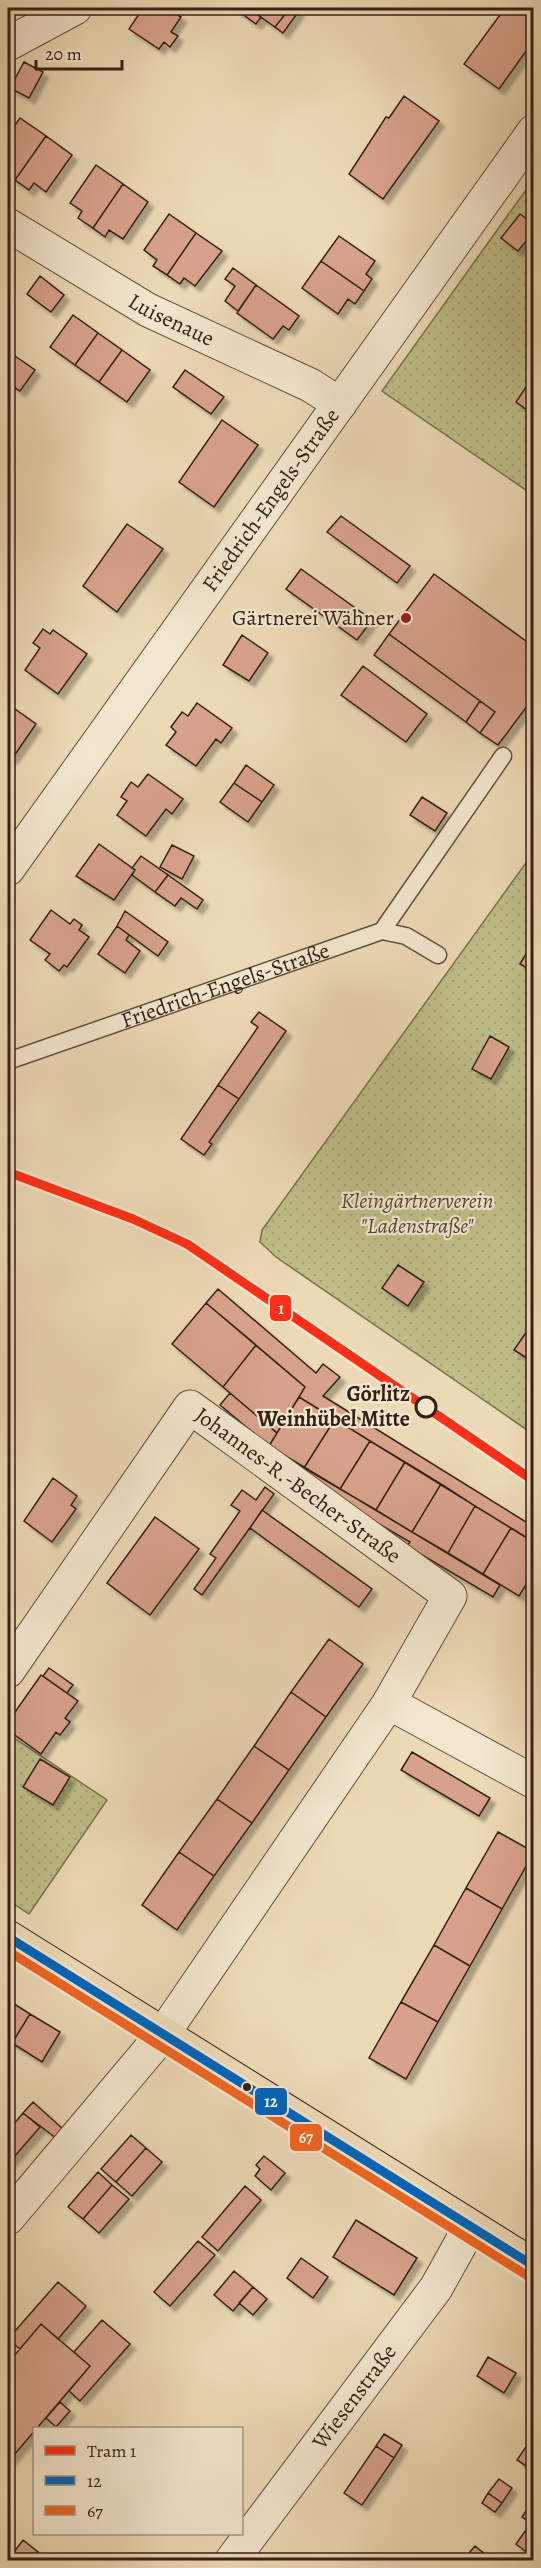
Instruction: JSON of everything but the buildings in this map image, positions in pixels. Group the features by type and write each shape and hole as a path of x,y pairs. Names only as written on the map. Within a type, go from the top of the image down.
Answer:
{"main road":[{"path":"8,1937 534,2266"}],"street":[{"path":"8,44 75,8"},
{"name":"Friedrich-Engels-Straße","path":"8,869 534,130"},
{"name":"Luisenaue","path":"8,225 148,309 310,385 340,404"},
{"name":"Johannes-R.-Becher-Straße","path":"8,1671 190,1407 450,1596 389,1703 163,2034 8,2218"},
{"path":"389,1703 534,1782"},
{"name":"Wiesenstraße","path":"232,2560 436,2288 470,2227"}],"lane":[{"path":"438,955 406,936 382,931 503,756"},
{"name":"Friedrich-Engels-Straße","path":"8,1061 382,931"}],"green space":[{"path":"533,180 533,495 382,391"},
{"name":"Kleingärtnerverein \"Ladenstraße\"","path":"533,853 533,1434 276,1257 260,1242 262,1230"},
{"path":"8,1734 107,1800 29,1914 8,1900"}],"tram line":[{"name":"1","path":"8,1172 133,1219 187,1244 534,1481"}],"transit line":[{"name":"12","path":"8,1937 534,2266"},
{"name":"67","path":"8,1951 528,2276"}],"place":[{"name":"Gärtnerei Wähner","path":"406,618"},
{"name":"Görlitz Weinhübel Mitte","path":"426,1407"}]}
